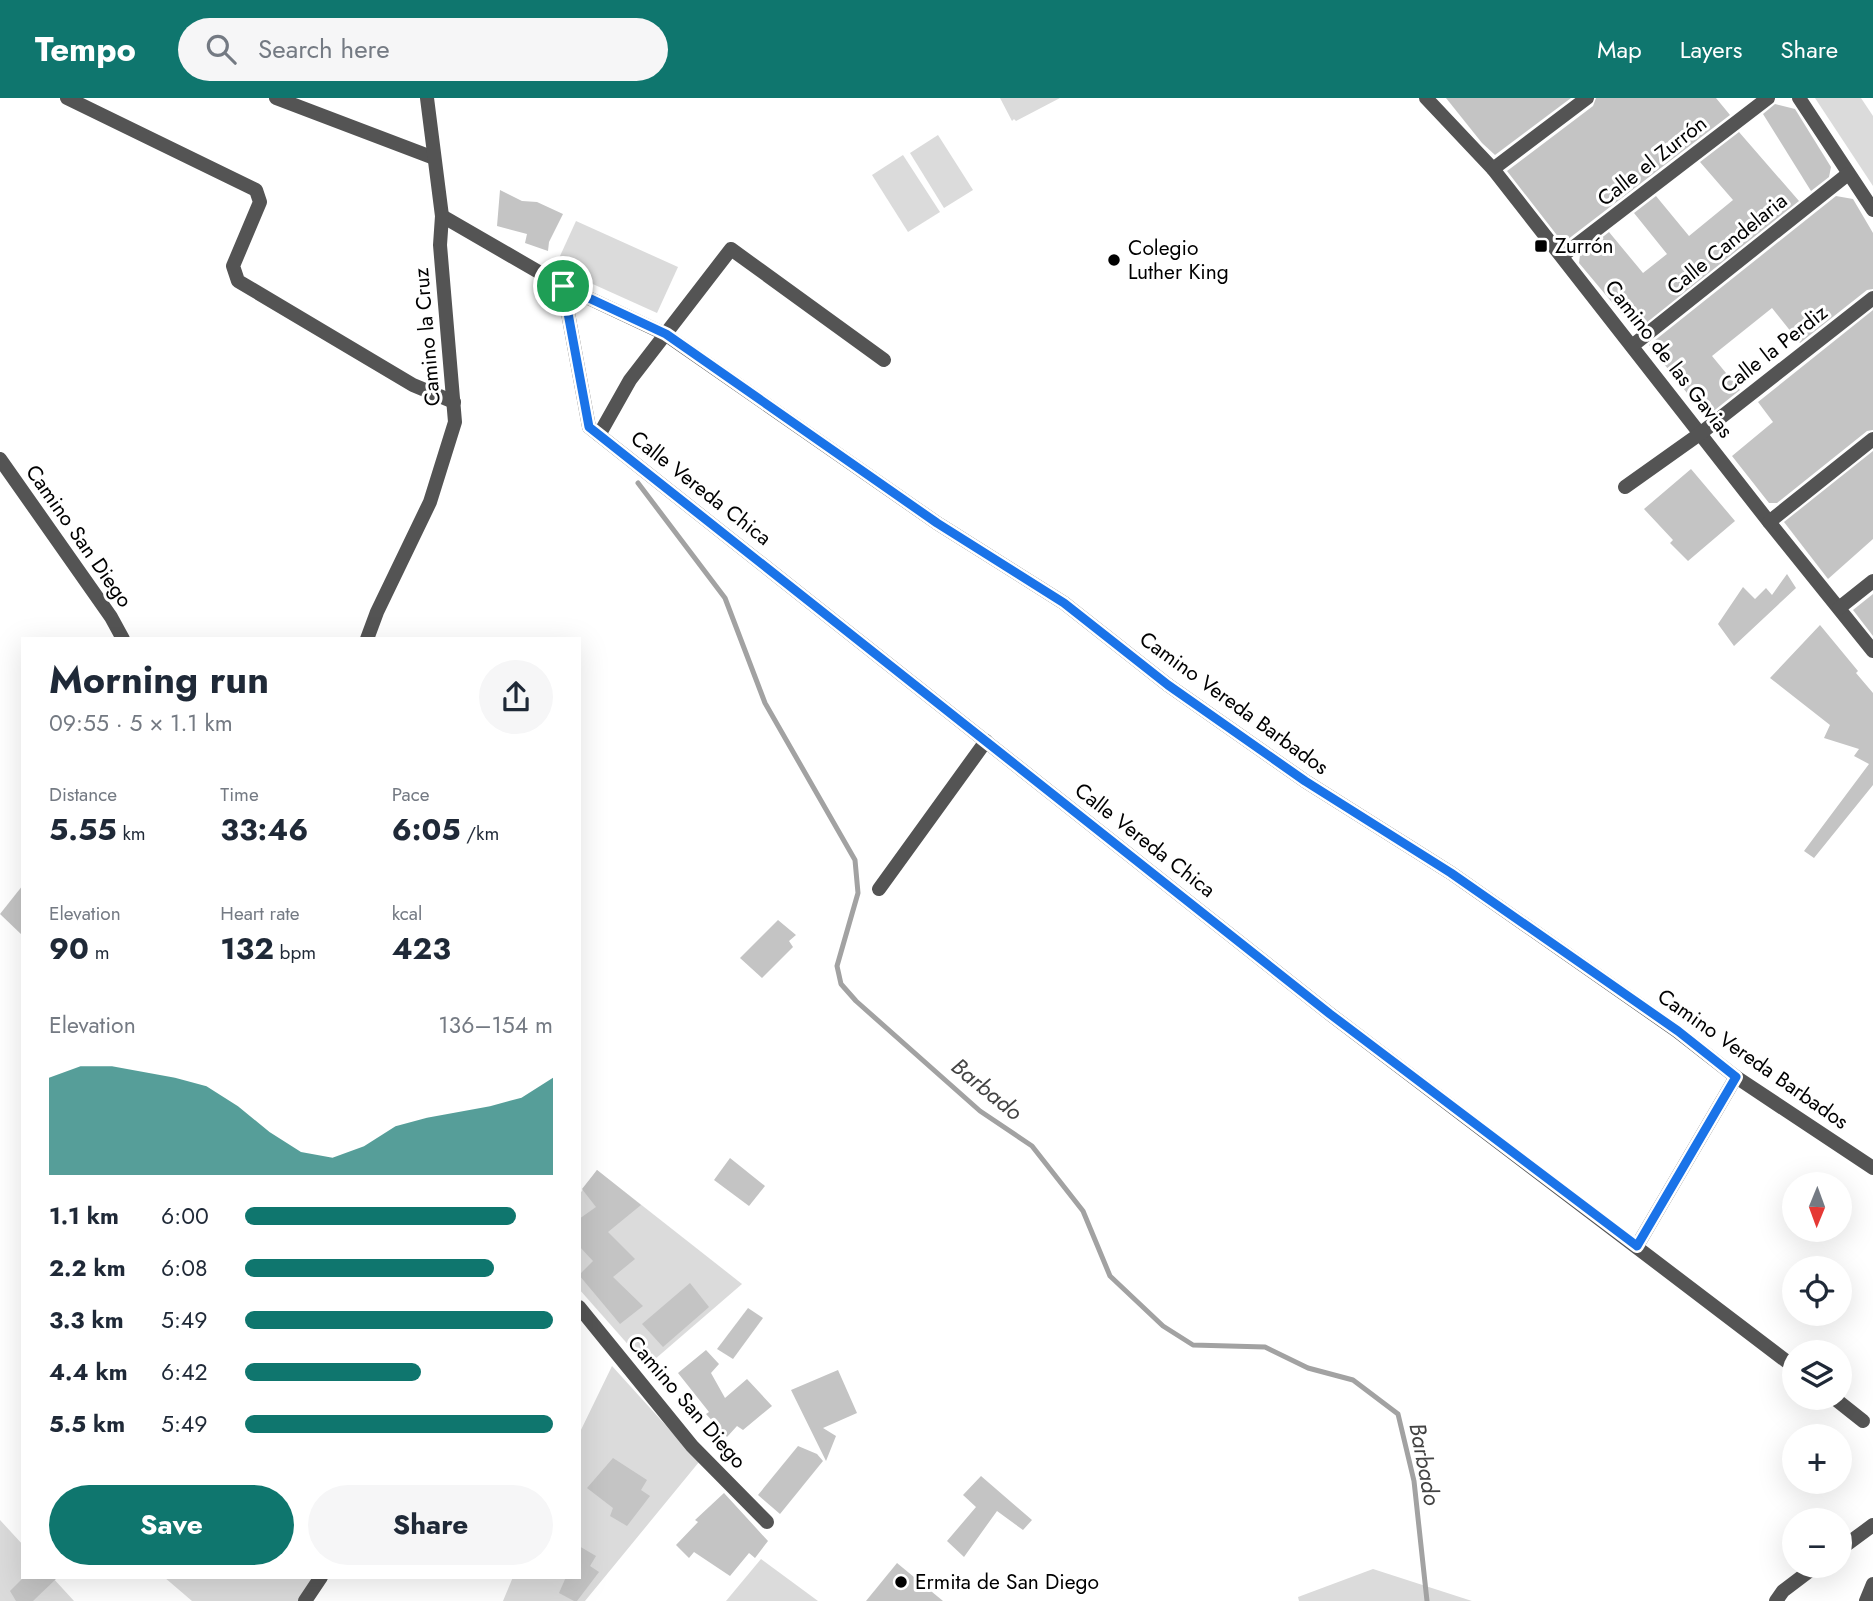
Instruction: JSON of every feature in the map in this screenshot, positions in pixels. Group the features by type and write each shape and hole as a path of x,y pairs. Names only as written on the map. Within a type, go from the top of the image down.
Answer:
{"street":[{"path":"67,98 256,190 260,202 233,266 238,281 412,385 454,402"},
{"path":"276,98 434,158"},
{"name":"Camino la Cruz","path":"368,637 430,502 455,422 440,245 442,216 427,98"},
{"path":"1493,169 1587,98"},
{"name":"Calle el Zurrón","path":"1562,256 1768,98"},
{"path":"1799,98 1873,210"},
{"name":"Camino de las Gavias","path":"1428,99 1493,169 1873,651"},
{"name":"Calle Candelaria","path":"1632,346 1848,174"},
{"name":"Camino Vereda Barbados","path":"442,216 563,286 666,334 937,523 1064,603 1168,685 1305,781 1451,873 1678,1031 1736,1077 1873,1168"},
{"path":"599,435 630,380 731,248 884,360"},
{"name":"Calle Vereda Chica","path":"563,286 589,427 1330,1014 1782,1358"},
{"name":"Calle la Perdiz","path":"1625,486 1701,433 1873,298"},
{"path":"1769,522 1873,439"},
{"name":"Camino San Diego","path":"0,459 111,617 122,637"},
{"path":"1839,608 1873,581"},
{"path":"879,889 986,741"},
{"path":"1637,1246 1736,1077"},
{"name":"Camino San Diego","path":"581,1309 692,1446 767,1522"},
{"path":"1849,1410 1863,1421"},
{"path":"1852,1540 1873,1525"},
{"path":"1776,1601 1783,1591 1800,1578"},
{"path":"305,1601 320,1579"},
{"path":"1866,1601 1873,1584"}],"shaded area":[{"path":"1000,98 1060,98 1012,121"},
{"path":"1815,98 1861,98 1873,116 1873,186"},
{"path":"938,135 973,190 944,208 910,153"},
{"path":"903,155 940,212 908,232 872,175"},
{"path":"576,221 678,267 657,313 555,267"},
{"path":"597,1170 742,1284 647,1366 581,1291 581,1192"},
{"path":"612,1366 699,1462 585,1601 503,1601 512,1579 581,1579 581,1430"},
{"path":"0,1520 21,1543 21,1579 54,1579 74,1601 0,1601"},
{"path":"761,1559 818,1601 726,1601"},
{"path":"1373,1569 1472,1601 1299,1601 1298,1597"},
{"path":"166,1579 319,1579 305,1601 192,1601"}],"building":[{"path":"1446,98 1571,98 1495,155"},
{"path":"1596,98 1716,98 1730,115 1563,243 1507,171 1593,106"},
{"path":"1775,104 1795,109 1831,167 1829,177 1811,191 1763,114"},
{"path":"1739,132 1799,201 1636,331 1579,263 1580,255 1609,232 1643,273 1667,254 1634,213 1656,196 1689,236 1733,200 1700,162"},
{"path":"500,190 522,201 537,202 563,214 549,242 548,251 525,243 527,234 497,226"},
{"path":"1836,196 1853,199 1873,233 1873,289 1867,290 1800,343 1772,308 1712,356 1740,390 1706,417 1649,345"},
{"path":"1873,310 1873,430 1867,431 1777,503 1769,503 1732,456 1773,422 1758,402"},
{"path":"1873,451 1873,539 1828,579 1784,522"},
{"path":"1691,469 1735,521 1688,561 1670,543 1673,540 1644,509"},
{"path":"1787,574 1796,588 1734,646 1718,624 1743,587 1755,599 1766,588 1772,595"},
{"path":"1873,594 1873,636 1853,610"},
{"path":"1820,625 1873,693 1873,785 1814,858 1804,851 1869,764 1854,756 1859,749 1824,738 1830,725 1770,678"},
{"path":"21,888 21,934 0,914"},
{"path":"778,920 796,935 789,941 793,947 762,978 740,958"},
{"path":"730,1158 765,1186 749,1206 714,1180"},
{"path":"597,1170 641,1205 608,1232 635,1259 613,1277 643,1306 620,1324 581,1277 581,1273 593,1261 581,1248 581,1218 596,1207 582,1189"},
{"path":"690,1283 709,1307 663,1347 642,1324"},
{"path":"748,1308 763,1318 733,1359 717,1349"},
{"path":"706,1350 719,1364 711,1373 725,1398 747,1379 772,1406 743,1430 737,1426 727,1437 706,1414 709,1412 678,1373"},
{"path":"838,1370 857,1413 823,1428 836,1436 826,1461 791,1390"},
{"path":"798,1446 817,1454 823,1461 780,1514 758,1495"},
{"path":"613,1458 647,1480 641,1490 650,1496 627,1526 610,1516 613,1508 587,1488"},
{"path":"981,1476 1032,1520 1023,1530 997,1511 964,1557 947,1541 976,1507 963,1495"},
{"path":"724,1493 768,1541 755,1558 749,1553 730,1576 694,1552 689,1558 676,1545 698,1522 695,1520"},
{"path":"581,1547 596,1556 590,1566 599,1572 577,1601 559,1593 565,1579 581,1579"},
{"name":"Ermita de San Diego","path":"897,1563 943,1601 866,1601"},
{"path":"22,1579 56,1579 33,1601 16,1601 10,1591"}],"waterway":[{"name":"Barbado","path":"638,483 725,598 765,703 855,860 858,893 837,966 841,984 856,1001 980,1111 1032,1146 1083,1211 1110,1276 1163,1326 1193,1345 1265,1347 1308,1368 1353,1380 1398,1414 1414,1481 1427,1601"}],"place":[{"name":"Zurrón","path":"1541,246"},
{"name":"Colegio Luther King","path":"1114,260"},
{"name":"Ermita de San Diego","path":"901,1582"}],"route":[{"path":"563,286 666,334 937,523 1064,603 1168,685 1305,781 1451,873 1678,1031 1736,1077 1637,1246 1330,1014 589,427 563,286"}]}
